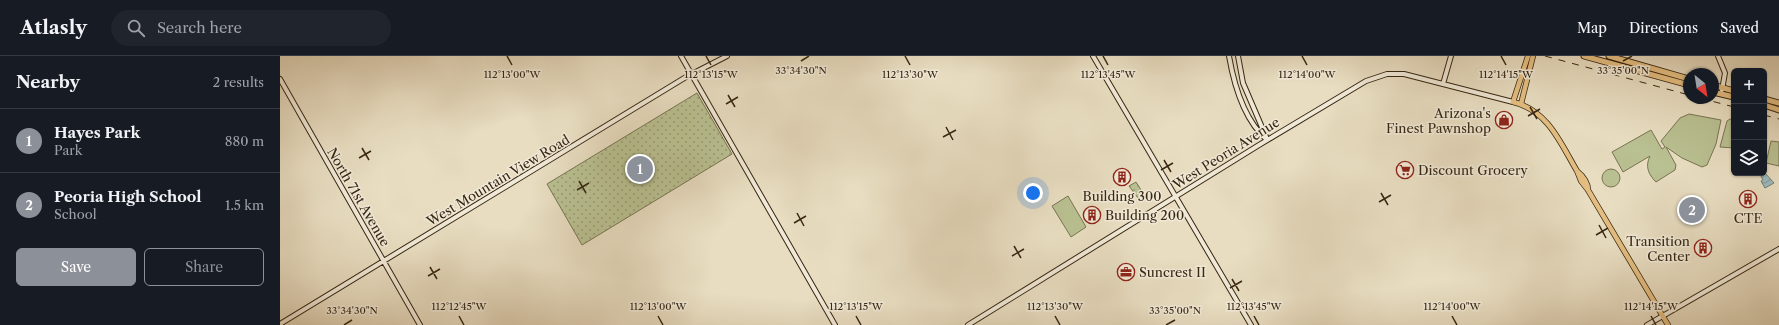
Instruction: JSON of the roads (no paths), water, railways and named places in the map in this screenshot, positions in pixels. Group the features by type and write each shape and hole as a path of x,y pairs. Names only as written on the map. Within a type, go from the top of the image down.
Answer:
{"highway":[{"path":"1584,56 1683,84"},
{"path":"1609,56 1683,76"},
{"path":"1625,68 1627,61"},
{"path":"1719,87 1731,90"},
{"path":"1721,94 1731,97"},
{"path":"1767,100 1779,103"},
{"path":"1767,106 1779,110"}],"main road":[{"path":"1517,103 1528,56"},
{"path":"1517,103 1534,56"},
{"path":"1517,103 1537,112 1546,120 1577,171 1584,179 1588,190 1668,325"}],"street":[{"path":"681,56 835,325"},
{"name":"West Mountain View Road","path":"280,324 692,74 727,56"},
{"path":"1093,56 1250,325"},
{"path":"1229,56 1233,79 1242,103 1259,133 1267,140"},
{"path":"1238,56 1245,88 1267,140"},
{"path":"1443,84 1451,56"},
{"path":"1718,56 1725,70 1721,94"},
{"name":"West Peoria Avenue","path":"968,325 1267,140 1369,79 1391,74 1404,74 1517,103"},
{"name":"North 71st Avenue","path":"280,79 420,325"},
{"path":"1647,325 1779,249"}],"water":[{"path":"1767,175 1774,183 1765,188 1761,181 1763,180 1761,176"}],"railway":[{"path":"1545,56 1683,93"},
{"path":"1719,103 1731,106"},
{"path":"1767,116 1779,119"}],"place":[{"name":"Arizona's Finest Pawnshop","path":"1504,120"},
{"name":"Hayes Park","path":"640,169"},
{"name":"Discount Grocery","path":"1405,170"},
{"name":"Building 300","path":"1122,177"},
{"name":"CTE","path":"1748,199"},
{"name":"Peoria High School","path":"1692,210"},
{"name":"Building 200","path":"1092,215"},
{"name":"Transition Center","path":"1703,248"},
{"name":"Suncrest II","path":"1126,272"}]}
